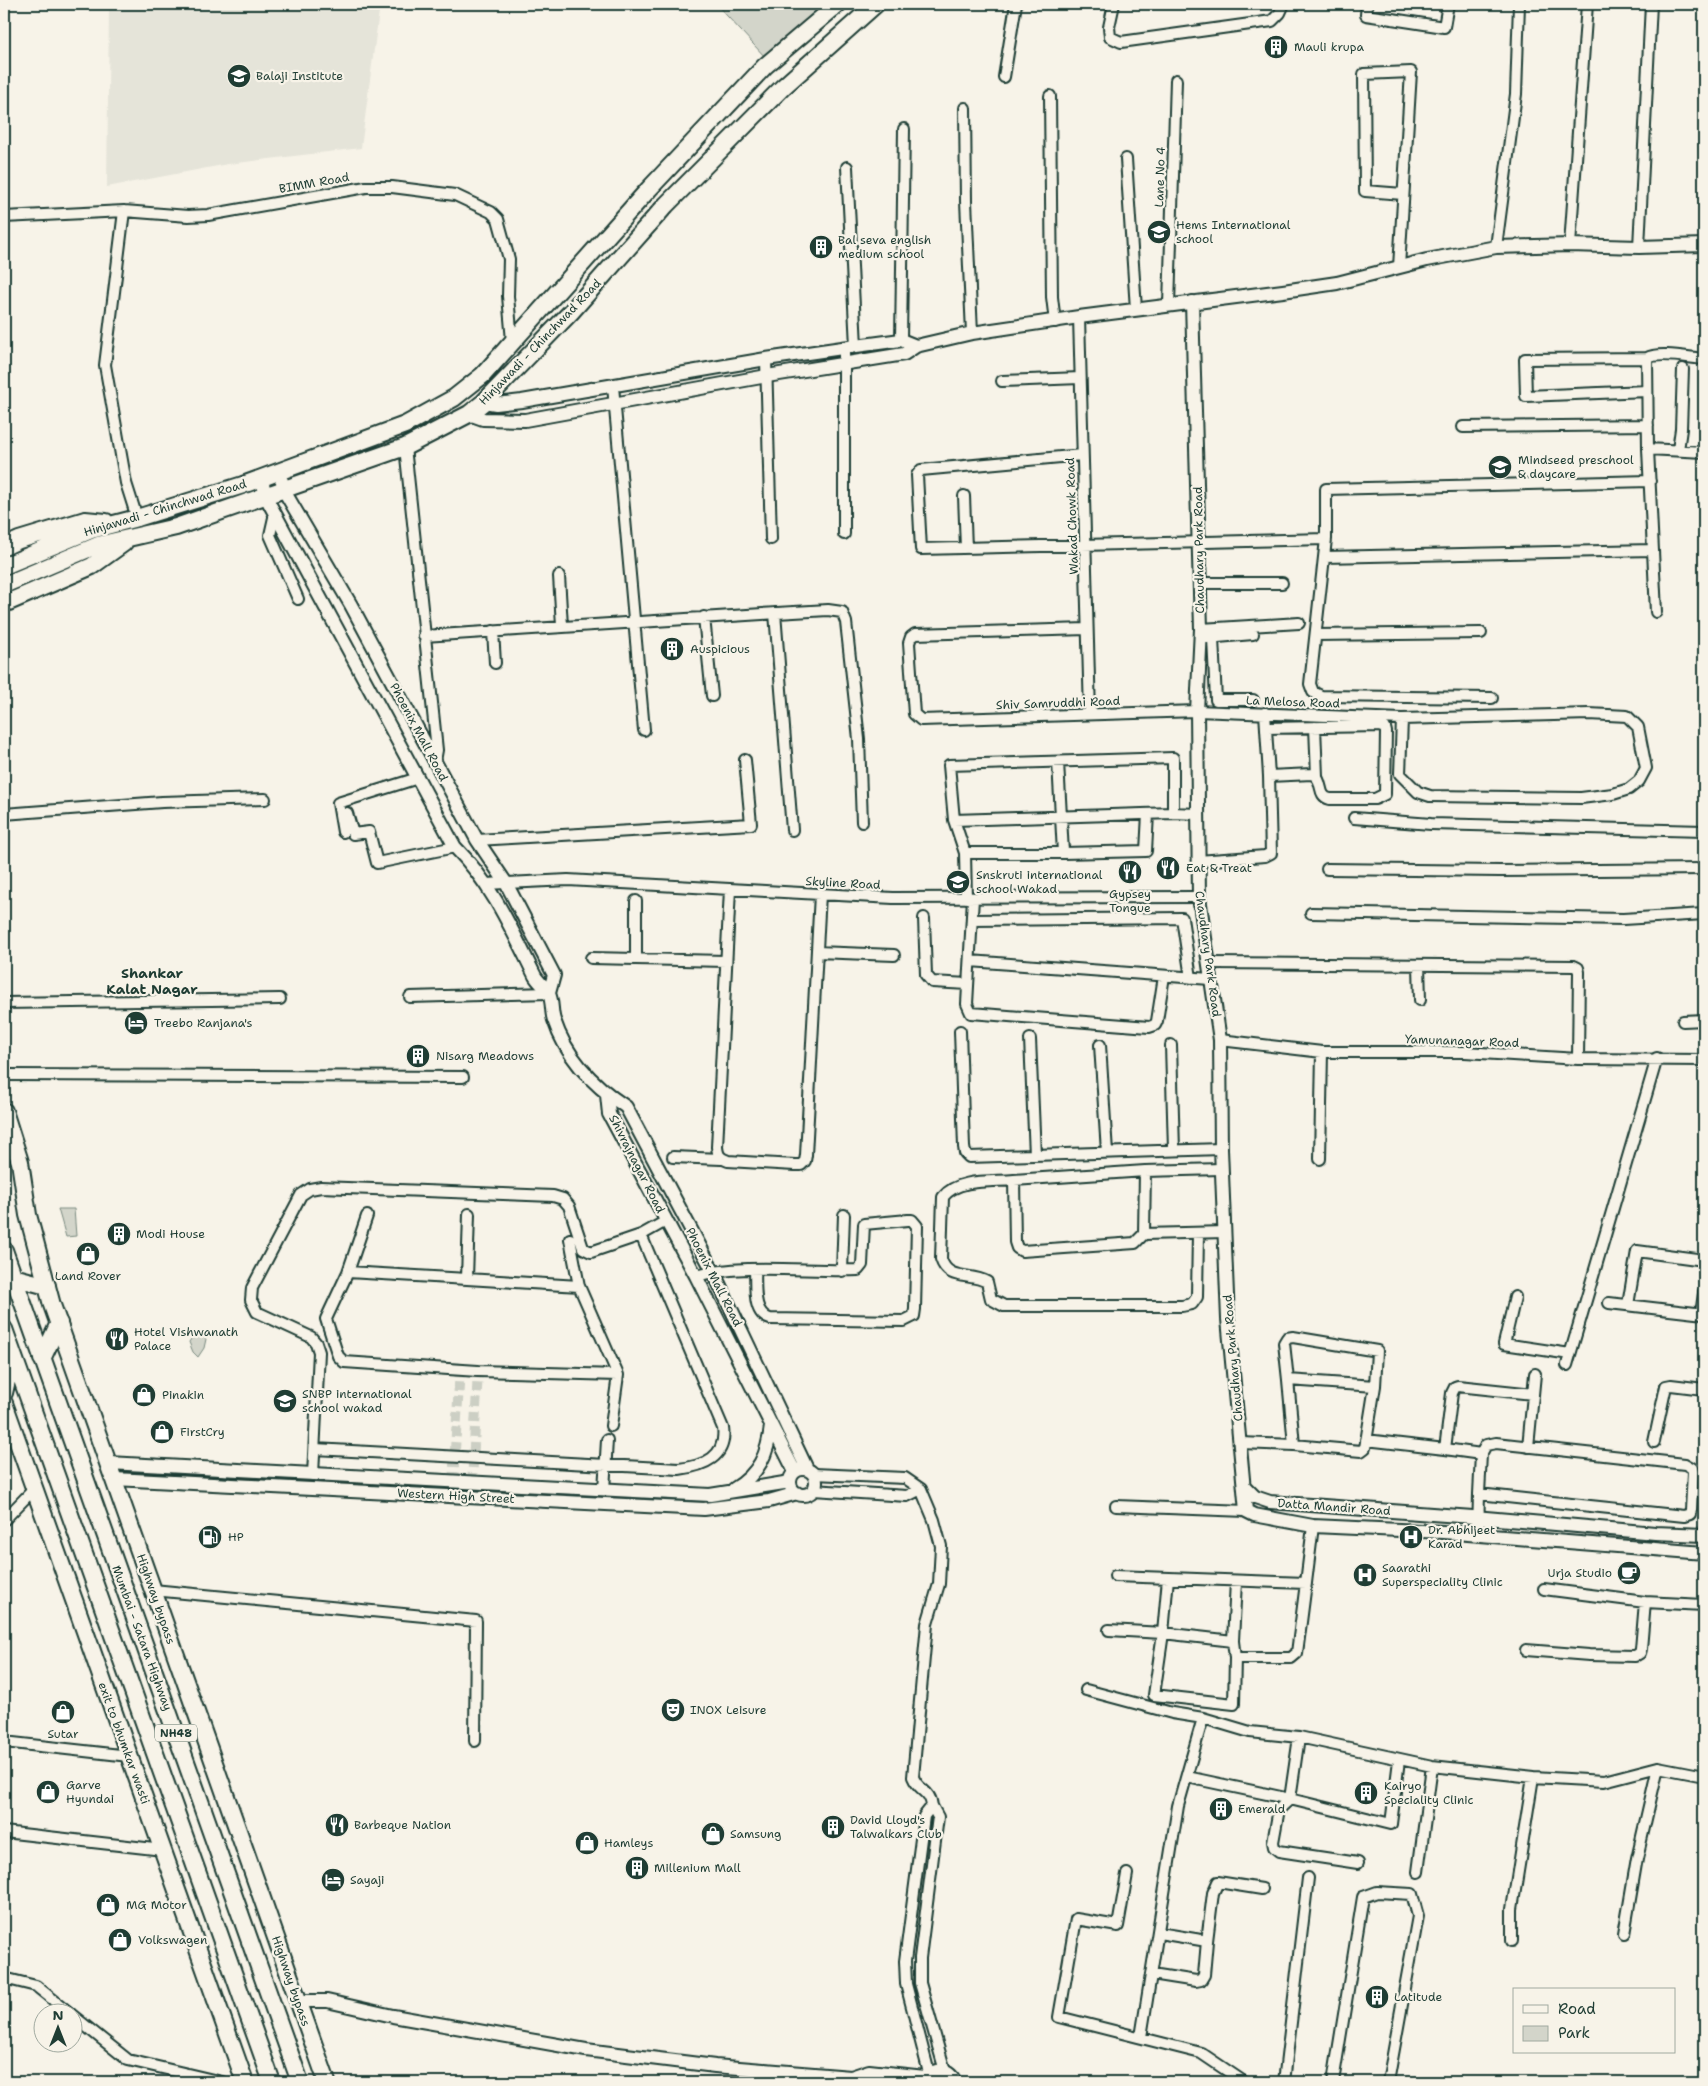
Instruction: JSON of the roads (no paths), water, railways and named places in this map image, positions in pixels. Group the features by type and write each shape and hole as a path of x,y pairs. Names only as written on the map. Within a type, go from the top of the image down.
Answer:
{"main road":[{"name":"Hinjawadi - Chinchwad Road","path":"4,566 91,530 137,518 280,472 405,425 454,398 483,375 649,190 766,66 838,4"},
{"name":"Hinjawadi - Chinchwad Road","path":"4,585 98,545 176,527 405,447 469,414 484,402 571,312 666,205 783,87 876,4"},
{"path":"4,547 19,540 85,520 116,522 136,537 92,566 4,604"},
{"name":"Highway bypass","path":"4,1110 20,1162 28,1215 59,1323 327,2082"},
{"name":"Mumbai - Satara Highway","path":"4,1250 300,2082"},
{"path":"13,1277 47,1286"},
{"path":"42,1359 59,1323"},
{"name":"NH48","path":"4,1329 272,2082"},
{"path":"4,1393 12,1355"},
{"name":"exit to bhumkar wasti","path":"4,1403 245,2082"}],"street":[{"path":"1004,77 1016,4"},
{"path":"1114,4 1109,26 1110,37 1121,42 1272,21 1284,4"},
{"path":"1368,4 1366,15 1444,27 1448,4"},
{"path":"1496,247 1516,94 1519,4"},
{"path":"1570,245 1587,4"},
{"path":"1639,247 1651,4"},
{"path":"1399,267 1411,72 1364,74 1365,191 1403,194"},
{"name":"Lane No 4","path":"1169,305 1176,80"},
{"path":"1050,96 1052,297 1055,322"},
{"path":"965,108 966,201 972,334"},
{"path":"901,340 904,129"},
{"path":"1126,159 1136,309"},
{"path":"844,534 844,363 850,346 847,167"},
{"name":"BIMM Road","path":"4,217 124,210 188,216 208,215 366,187 392,187 455,195 491,212 498,219 509,259 508,296 512,342"},
{"path":"124,210 105,365 126,483 137,518 136,537"},
{"path":"469,414 483,419 503,421 525,420 767,376 904,354 916,346 972,334 1136,309 1337,283 1399,267 1496,247 1704,245"},
{"name":"Chaudhary Park Road","path":"1192,302 1200,583 1205,635 1197,711 1198,897 1220,1040 1221,1169 1228,1319 1244,1486"},
{"name":"Wakad Chowk Road","path":"1079,317 1090,714"},
{"path":"484,402 496,404 522,401 850,346 901,340 916,346"},
{"path":"1646,390 1526,396 1525,359 1647,358 1662,356 1704,359"},
{"path":"1647,358 1648,449 1656,612"},
{"path":"766,359 771,539"},
{"path":"1678,450 1683,369"},
{"path":"1002,381 1080,378"},
{"path":"613,386 644,730"},
{"path":"1463,427 1648,425"},
{"path":"405,447 437,750 435,761"},
{"path":"1648,449 1704,452"},
{"path":"1082,455 921,470 917,475 921,549 1326,539"},
{"name":"Phoenix Mall Road","path":"280,472 284,489 351,605 477,840 506,883 554,975 549,994"},
{"name":"Phoenix Mall Road","path":"261,478 265,495 455,847 483,879"},
{"path":"1492,698 1321,696 1313,692 1310,684 1326,539 1326,489 1650,481"},
{"path":"964,496 966,548"},
{"path":"275,513 270,535 298,599"},
{"path":"1324,557 1653,550"},
{"path":"559,576 562,626"},
{"path":"1200,583 1282,582"},
{"path":"424,636 633,621 836,610 842,612 845,617 859,739 862,822"},
{"path":"775,613 792,830"},
{"path":"704,617 712,696"},
{"path":"1205,635 1299,623"},
{"name":"Shiv Samruddhi Road","path":"1087,630 915,634 911,637 909,643 914,714 921,720 1197,711"},
{"path":"493,631 495,663"},
{"path":"1316,635 1481,633"},
{"path":"1205,635 1253,634"},
{"path":"1205,635 1216,700 1252,700"},
{"name":"La Melosa Road","path":"1197,711 1402,719 1589,714 1627,716 1638,727 1646,768 1639,781 1629,789 1613,794 1581,798 1430,796 1418,792 1400,774 1402,719"},
{"path":"1198,861 1265,856 1271,853 1265,713"},
{"path":"1266,728 1315,727 1379,726 1384,728 1386,732 1385,794 1381,797 1339,800 1325,798 1317,776 1315,727"},
{"path":"1164,976 1157,1021 1155,1025 1149,1027 971,1013 969,1010 968,984 972,920 965,853 954,820 949,765 1173,758 1173,813"},
{"path":"477,840 751,824 745,760"},
{"path":"1058,762 1063,853"},
{"path":"1269,776 1312,774 1317,776"},
{"path":"343,832 338,803 418,778"},
{"path":"4,814 162,802 265,798"},
{"path":"347,813 353,834 369,832 377,864 455,847"},
{"path":"954,820 1173,813 1198,814"},
{"path":"965,853 1146,851 1148,814"},
{"path":"1354,818 1431,824 1704,831"},
{"path":"1327,869 1500,871 1704,869"},
{"path":"483,879 520,942 536,979 549,994 554,1019 564,1044 584,1072 607,1095"},
{"name":"Skyline Road","path":"483,879 506,883 568,880 893,898 1198,897"},
{"path":"722,1159 718,1155 717,1147 730,889"},
{"path":"673,1157 795,1165 801,1165 805,1161 820,894"},
{"path":"636,901 636,959"},
{"path":"1311,913 1623,919 1704,914"},
{"path":"924,918 926,975 932,982 968,984"},
{"path":"972,920 1182,918 1191,978"},
{"path":"817,952 894,955"},
{"path":"592,958 726,961"},
{"path":"970,961 1210,979"},
{"path":"1209,963 1574,966 1578,968 1579,972 1578,1059"},
{"path":"1419,965 1420,1000"},
{"path":"410,996 549,994"},
{"path":"4,1004 280,999"},
{"path":"1683,1021 1704,1020"},
{"path":"960,1031 965,1153 975,1158 1221,1149"},
{"path":"1030,1039 1035,1155"},
{"name":"Yamunanagar Road","path":"1220,1040 1322,1052 1465,1052 1578,1059 1658,1058 1704,1060"},
{"path":"1100,1045 1107,1152"},
{"path":"1171,1045 1174,1150"},
{"path":"1320,1159 1322,1052"},
{"path":"1567,1365 1658,1058"},
{"path":"4,1074 463,1077"},
{"name":"Phoenix Mall Road","path":"607,1095 626,1107 712,1271 752,1355 801,1478"},
{"name":"Shivrajnagar Road","path":"607,1095 609,1114 696,1276"},
{"path":"1198,1233 1197,1297 1192,1304 1172,1306 1004,1306 994,1303 991,1299 987,1282 981,1278 953,1274 944,1268 941,1259 943,1197 948,1191 960,1184 1145,1171 1221,1169"},
{"path":"1144,1234 1145,1171"},
{"path":"1014,1180 1015,1242 1017,1248 1022,1251 1135,1243 1144,1234 1225,1232"},
{"path":"313,1475 320,1352 316,1343 310,1337 257,1312 251,1300 252,1288 301,1195 310,1189 322,1187 553,1196 563,1199 569,1206 582,1248 586,1252 641,1235 666,1221"},
{"path":"467,1279 469,1214"},
{"path":"842,1271 844,1215"},
{"path":"367,1216 348,1272 326,1319 338,1356 344,1362 478,1371 618,1375"},
{"path":"696,1276 712,1271 754,1270 842,1271 858,1270 862,1267 864,1224 908,1220 917,1226 915,1309 914,1316 904,1321 764,1318 758,1310 754,1270"},
{"path":"314,1449 680,1469 691,1468 712,1460 719,1452 725,1438 723,1428 641,1235"},
{"path":"570,1239 578,1286 618,1375 611,1426"},
{"path":"1628,1305 1637,1251 1704,1260"},
{"path":"348,1272 578,1286"},
{"name":"Phoenix Mall Road","path":"696,1276 739,1362 801,1478"},
{"path":"1609,1303 1703,1314 1704,1293"},
{"path":"1515,1297 1504,1344 1570,1354"},
{"path":"1240,1443 1294,1445 1361,1451 1365,1448 1375,1386 1376,1351 1292,1337 1287,1338 1284,1343 1294,1445"},
{"path":"739,1362 752,1355"},
{"path":"1528,1447 1535,1374"},
{"path":"1288,1380 1375,1386"},
{"path":"1654,1442 1666,1386 1704,1389"},
{"path":"1445,1449 1452,1393 1455,1387 1533,1394"},
{"path":"728,1493 745,1483 764,1460 769,1445 772,1425"},
{"path":"604,1490 607,1440"},
{"path":"1366,1440 1481,1454"},
{"path":"1478,1535 1479,1494 1481,1454 1486,1445 1491,1443 1689,1466 1693,1472 1690,1514 1684,1516 1479,1494"},
{"path":"226,1484 227,1470"},
{"name":"Western High Street","path":"112,1471 227,1470 710,1495 801,1478"},
{"name":"Western High Street","path":"112,1471 226,1484 709,1508 769,1502 801,1478"},
{"path":"921,1489 907,1496 813,1490 805,1494 801,1478 905,1478 921,1489 934,1520 941,1546 939,1584 927,1624 913,1777 916,1785 928,1793 938,1817 920,1958 920,1983 945,2071"},
{"path":"461,1483 461,1496"},
{"path":"1116,1506 1246,1511 1244,1486"},
{"name":"Datta Mandir Road","path":"1244,1486 1255,1497 1270,1502 1655,1533 1704,1535"},
{"path":"4,1520 34,1489"},
{"path":"578,1502 579,1489"},
{"name":"Datta Mandir Road","path":"1246,1511 1254,1515 1313,1526 1478,1535 1704,1553"},
{"path":"1235,1658 1291,1658 1296,1654 1313,1526"},
{"path":"1115,1576 1306,1583"},
{"path":"1168,1578 1163,1633 1154,1695 1234,1704 1235,1658 1233,1641 1236,1581"},
{"path":"1544,1589 1645,1602 1704,1605"},
{"path":"153,1590 476,1621 475,1741"},
{"path":"1526,1650 1589,1655 1635,1656 1640,1654 1645,1602"},
{"path":"1108,1630 1163,1633 1233,1641"},
{"path":"1086,1690 1172,1713 1204,1718 1250,1732 1299,1737 1432,1766 1533,1777 1604,1781 1658,1767 1704,1776"},
{"path":"1141,2037 1178,1806 1204,1718"},
{"path":"1299,1737 1290,1799 1279,1809 1274,1847 1279,1851 1358,1863"},
{"path":"4,1742 129,1756"},
{"path":"1187,1777 1290,1799 1391,1824 1399,1760"},
{"path":"1418,1872 1432,1766"},
{"path":"1624,1934 1636,1858 1658,1767"},
{"path":"1512,1941 1512,1909 1533,1777"},
{"path":"926,2078 906,1984 905,1961 924,1816 932,1806"},
{"path":"4,1832 115,1843 163,1850"},
{"path":"1127,1874 1118,1926 1076,1919 1059,2017 1202,2053 1244,2082"},
{"path":"1284,2082 1308,1878"},
{"path":"1152,1974 1186,1981 1201,1980 1204,1975 1214,1893 1218,1882 1262,1889"},
{"path":"1333,2082 1363,1897 1377,1892 1412,1894 1418,1916 1388,2082"},
{"path":"1159,1933 1207,1941"},
{"path":"4,1978 36,1986 59,2004"},
{"path":"298,2001 327,2001 393,2016 586,2050 715,2066 852,2077 864,2082"},
{"path":"82,2022 128,2060 222,2082"},
{"path":"852,2077 869,2071 926,2078 940,2070 950,2074 955,2082"}],"tunnel":[{"path":"453,1482 460,1369"},
{"path":"472,1483 478,1371"}],"place":[{"name":"Mauli krupa","path":"1276,47"},
{"name":"Balaji Institute","path":"239,76"},
{"name":"Hems International school","path":"1159,232"},
{"name":"Bal seva english medium school","path":"821,247"},
{"name":"Mindseed preschool & daycare","path":"1500,467"},
{"name":"Auspicious","path":"672,649"},
{"name":"Eat & Treat","path":"1168,868"},
{"name":"Gypsey Tongue","path":"1130,872"},
{"name":"Snskruti international school Wakad","path":"958,882"},
{"name":"Treebo Ranjana's","path":"136,1023"},
{"name":"Nisarg Meadows","path":"418,1056"},
{"name":"Modi House","path":"119,1234"},
{"name":"Land Rover","path":"88,1254"},
{"name":"Hotel Vishwanath Palace","path":"117,1339"},
{"name":"Pinakin","path":"144,1395"},
{"name":"SNBP international school wakad","path":"285,1401"},
{"name":"FirstCry","path":"162,1432"},
{"name":"HP","path":"210,1537"},
{"name":"Dr. Abhijeet Karad","path":"1411,1537"},
{"name":"Urja Studio","path":"1629,1573"},
{"name":"Saarathi Superspeciality Clinic","path":"1365,1575"},
{"name":"INOX Leisure","path":"673,1710"},
{"name":"Sutar","path":"63,1712"},
{"name":"Garve Hyundai","path":"48,1792"},
{"name":"Kairyo Speciality Clinic","path":"1366,1793"},
{"name":"Emerald","path":"1221,1809"},
{"name":"Barbeque Nation","path":"337,1825"},
{"name":"David Lloyd's Talwalkars Club","path":"833,1827"},
{"name":"Samsung","path":"713,1834"},
{"name":"Hamleys","path":"587,1843"},
{"name":"Millenium Mall","path":"637,1868"},
{"name":"Sayaji","path":"333,1880"},
{"name":"MG Motor","path":"108,1905"},
{"name":"Volkswagen","path":"120,1940"},
{"name":"Latitude","path":"1377,1997"}],"district":[{"name":"Shankar Kalat Nagar","path":"152,982"}]}
